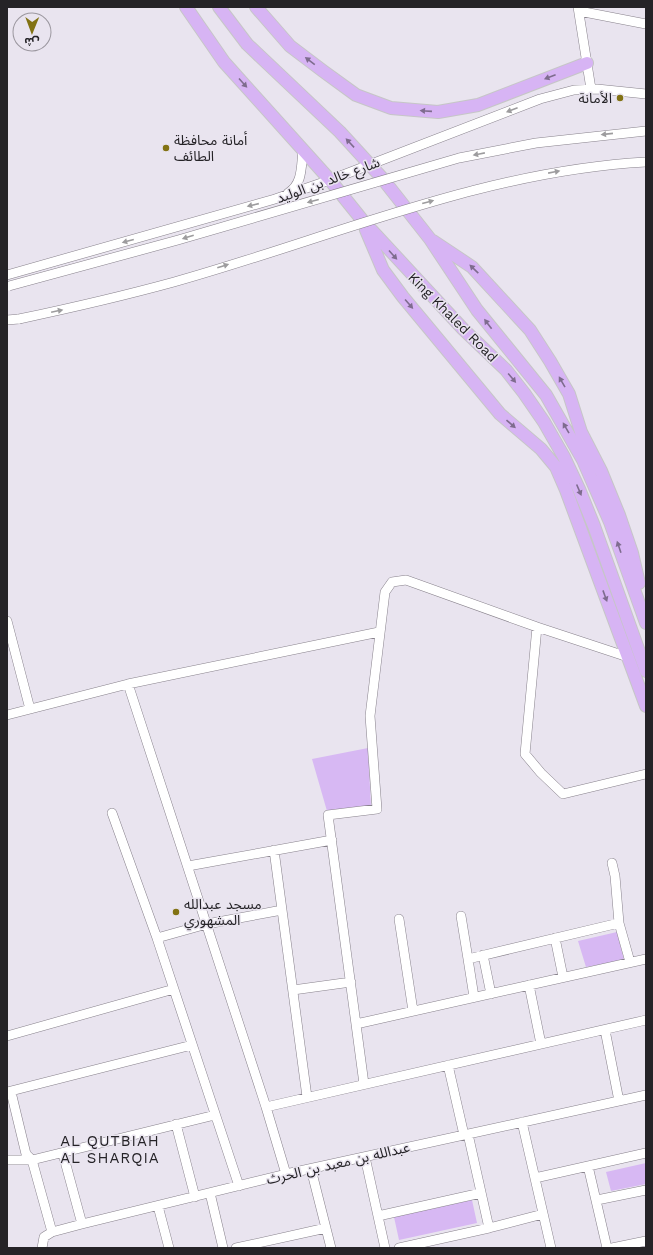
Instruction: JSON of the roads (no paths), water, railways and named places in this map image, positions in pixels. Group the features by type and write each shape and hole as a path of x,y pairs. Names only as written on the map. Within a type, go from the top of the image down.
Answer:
{"main road":[{"path":"182,7 224,62"},
{"name":"King Khaled Road","path":"186,7 224,62 330,180 363,222 463,329 506,370 524,393 544,422 564,457 589,514 646,671"},
{"name":"King Khaled Road","path":"220,7 247,44 340,132 370,165 430,239 477,310 546,395 567,429 583,460 610,522 646,623"},
{"path":"256,7 290,46 323,71 356,95 391,108 438,112 478,105 587,63"},
{"path":"363,222 383,270 403,297 500,414 541,449 556,467 566,490 646,706"},
{"path":"430,239 472,267 530,330 564,385 582,432 601,471 621,521 632,553 646,616"}],"street":[{"path":"590,89 579,9 646,24"},
{"name":"شارع خالد بن الوليد","path":"7,275 275,199 370,165 540,99 574,90 590,89 620,90 646,94"},
{"path":"8,286 178,240 459,158 536,143 646,131"},
{"path":"275,199 289,193 296,187 301,174 303,150"},
{"path":"7,320 19,319 104,300 174,282 422,204 497,183 564,170 646,162"},
{"path":"364,1084 328,815 377,809 370,716 379,632 386,592 392,582 406,580 537,627 628,656"},
{"path":"7,621 30,709"},
{"path":"537,627 525,754 541,774 563,794 646,774"},
{"path":"7,715 128,684 379,632"},
{"path":"128,684 266,1107 286,1174"},
{"path":"112,813 157,938 239,1186"},
{"path":"188,866 332,840"},
{"path":"274,850 307,1097"},
{"path":"612,863 615,876 619,923 630,962"},
{"path":"157,938 206,924 282,910"},
{"path":"461,916 474,997"},
{"path":"399,919 413,1011"},
{"path":"468,959 619,923"},
{"path":"555,938 563,977"},
{"path":"484,954 491,994"},
{"path":"356,1024 646,959"},
{"path":"293,990 351,982"},
{"path":"529,985 540,1044"},
{"path":"7,1036 174,989"},
{"path":"266,1107 646,1020"},
{"path":"605,1030 619,1101"},
{"path":"42,1248 44,1237 52,1232 32,1160 26,1154 9,1092 192,1045"},
{"path":"448,1065 489,1228"},
{"name":"عبدالله بن معبد بن الحرث","path":"52,1232 286,1174 646,1095"},
{"path":"7,1160 32,1160 63,1154 215,1115"},
{"path":"522,1122 551,1248"},
{"path":"176,1124 194,1197"},
{"path":"535,1178 646,1153"},
{"path":"63,1154 82,1224"},
{"path":"365,1157 385,1248"},
{"path":"588,1166 608,1248"},
{"path":"311,1169 331,1248"},
{"path":"597,1200 646,1190"},
{"path":"210,1193 223,1248"},
{"path":"378,1216 481,1193"},
{"path":"158,1206 169,1248"},
{"path":"399,1248 438,1244 489,1228 543,1214"},
{"path":"236,1248 266,1245 326,1228"},
{"path":"612,1248 646,1241"}],"place":[{"name":"الأمانة","path":"620,98"},
{"name":"أمانة محافظة الطائف","path":"166,148"},
{"name":"مسجد عبدالله المشهوري","path":"176,912"}],"district":[{"name":"AL QUTBIAH AL SHARQIA","path":"110,1150"}]}
